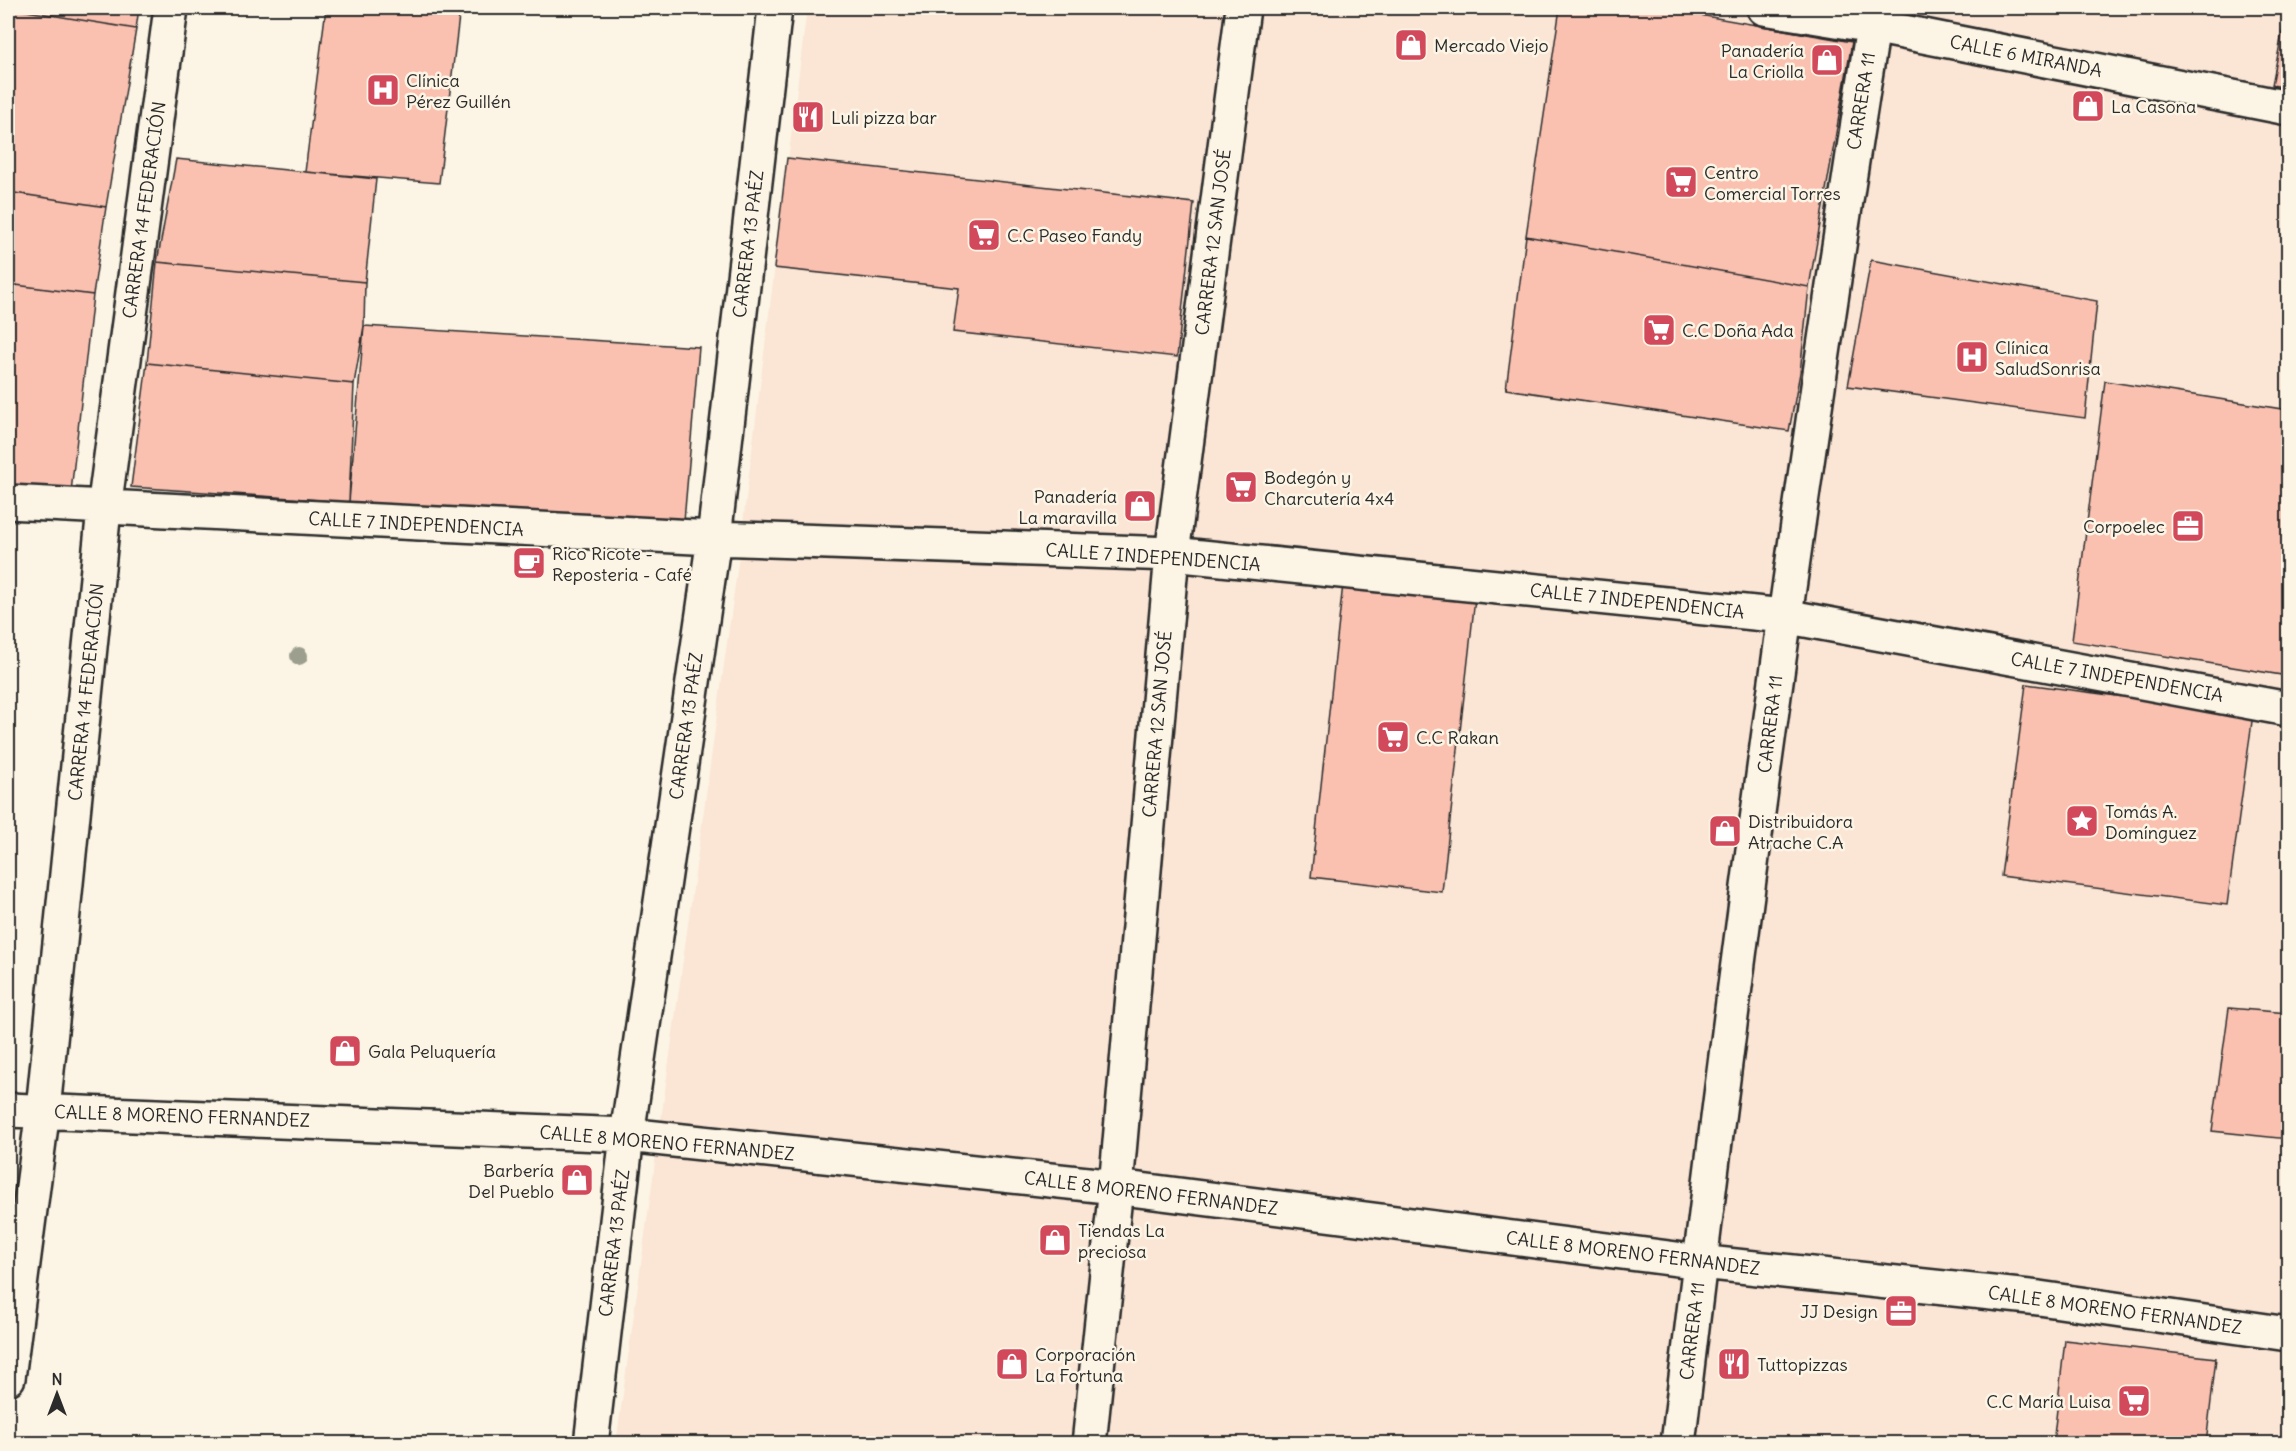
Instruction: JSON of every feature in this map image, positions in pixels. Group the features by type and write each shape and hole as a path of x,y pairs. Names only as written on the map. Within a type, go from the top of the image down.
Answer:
{"street":[{"name":"CARRERA 14 FEDERACIÓN","path":"8,1378 43,1110 104,508 171,8"},
{"name":"CARRERA 13 PAÉZ","path":"591,1443 627,1135 714,538 775,8"},
{"name":"CARRERA 12 SAN JOSÉ","path":"1089,1443 1116,1187 1172,554 1243,8"},
{"name":"CALLE 6 MIRANDA","path":"1764,8 1874,17 2289,108"},
{"name":"CARRERA 11","path":"1678,1443 1784,616 1874,17"},
{"name":"CALLE 7 INDEPENDENCIA","path":"8,502 714,538 1172,554 1784,616 2289,709"},
{"name":"CALLE 8 MORENO FERNANDEZ","path":"8,1110 627,1135 1116,1187 1700,1262 2039,1298 2289,1334"}],"shaded area":[{"path":"807,8 2288,8 2288,1443 616,1444 737,571"}],"building":[{"path":"8,8 139,8 136,29"},
{"path":"8,8 136,29 106,207 8,192"},
{"name":"Clínica Pérez Guillén","path":"326,8 460,8 439,183 305,172"},
{"name":"Centro Comercial Torres","path":"1560,8 1660,8 1852,42 1809,287 1526,236"},
{"path":"2288,8 2288,88 2272,85"},
{"name":"C.C Paseo Fandy","path":"787,158 1194,203 1177,357 953,332 959,288 774,268"},
{"path":"176,159 376,179 365,282 157,262"},
{"path":"8,192 106,207 93,295 8,284"},
{"name":"C.C Doña Ada","path":"1526,236 1809,287 1800,373 1789,431 1506,389"},
{"name":"Clínica SaludSonrisa","path":"1871,260 2097,301 2085,418 1848,386"},
{"path":"157,262 365,282 364,326 354,384 147,363"},
{"path":"8,284 93,295 71,492 8,486"},
{"path":"364,326 699,347 684,521 349,502"},
{"path":"147,363 354,384 349,502 131,487"},
{"name":"Corpoelec","path":"2105,381 2288,410 2288,676 2072,641"},
{"name":"C.C Rakan","path":"1343,584 1475,598 1442,892 1311,877"},
{"path":"2026,684 2253,714 2227,905 2001,876"},
{"path":"2229,1008 2288,1013 2288,1139 2212,1131"},
{"name":"C.C María Luisa","path":"2065,1340 2216,1358 2206,1444 2053,1444"}],"place":[{"name":"Mercado Viejo","path":"1411,45"},
{"name":"Panadería La Criolla","path":"1827,60"},
{"name":"Clínica Pérez Guillén","path":"383,90"},
{"name":"La Casona","path":"2088,106"},
{"name":"Luli pizza bar","path":"808,117"},
{"name":"Centro Comercial Torres","path":"1681,182"},
{"name":"C.C Paseo Fandy","path":"984,235"},
{"name":"C.C Doña Ada","path":"1659,330"},
{"name":"Clínica SaludSonrisa","path":"1972,357"},
{"name":"Bodegón y Charcutería 4x4","path":"1241,487"},
{"name":"Panadería La maravilla","path":"1140,506"},
{"name":"Corpoelec","path":"2188,526"},
{"name":"Rico Ricote - Reposteria - Café","path":"529,563"},
{"name":"C.C Rakan","path":"1393,737"},
{"name":"Tomás A. Domínguez","path":"2082,821"},
{"name":"Distribuidora Atrache C.A","path":"1725,831"},
{"name":"Gala Peluquería","path":"345,1051"},
{"name":"Barbería Del Pueblo","path":"577,1180"},
{"name":"Tiendas La preciosa","path":"1055,1240"},
{"name":"JJ Design","path":"1901,1311"},
{"name":"Corporación La Fortuna","path":"1012,1364"},
{"name":"Tuttopizzas","path":"1734,1364"},
{"name":"C.C María Luisa","path":"2134,1401"}]}
